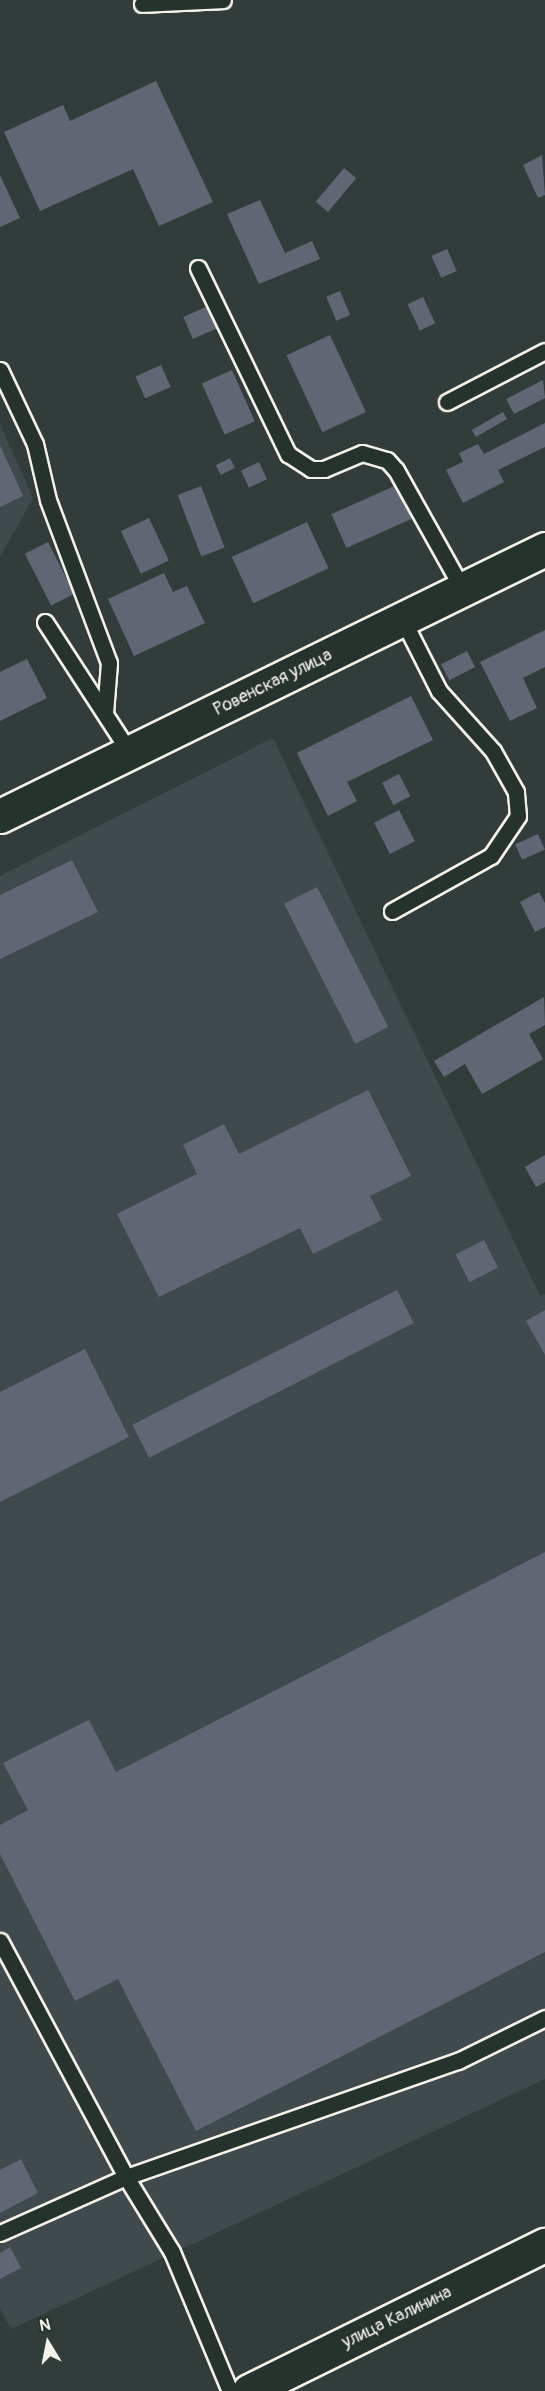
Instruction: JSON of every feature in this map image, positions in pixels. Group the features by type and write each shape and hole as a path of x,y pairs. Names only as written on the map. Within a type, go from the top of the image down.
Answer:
{"main road":[{"name":"Ровенская улица","path":"0,816 545,549"},
{"name":"улица Калинина","path":"259,2389 545,2245"}],"lane":[{"path":"142,4 222,0"},
{"path":"198,268 288,454 310,469 324,469 362,453 387,460 396,470 463,590"},
{"path":"447,402 545,351"},
{"path":"0,370 35,444 48,500 110,663 105,713"},
{"path":"392,912 491,856 518,816 516,792 493,751 439,691 403,620"},
{"path":"45,622 130,753"},
{"path":"0,1941 126,2177 172,2252 230,2391"},
{"path":"0,2233 126,2177 458,2061 545,2018"}],"shaded area":[{"path":"0,424 33,498 0,557"},
{"path":"273,738 540,1296 545,1294 545,2079 11,2329 0,2309 0,876"}],"building":[{"path":"156,81 213,202 159,226 133,169 40,211 4,132 63,105 70,121"},
{"path":"542,155 545,195 538,198 523,165"},
{"path":"344,168 356,178 328,212 316,202"},
{"path":"0,175 20,218 0,227"},
{"path":"260,200 285,253 312,241 320,259 259,284 227,214"},
{"path":"447,249 457,271 441,278 431,256"},
{"path":"340,291 350,315 336,321 326,297"},
{"path":"423,297 435,323 420,330 408,304"},
{"path":"208,306 218,328 193,339 183,317"},
{"path":"330,335 366,412 322,432 286,355"},
{"path":"161,365 171,387 145,398 135,376"},
{"path":"232,370 255,421 225,435 202,383"},
{"path":"543,380 545,398 514,414 506,399"},
{"path":"503,412 507,419 476,437 472,430"},
{"path":"545,423 545,447 498,470 504,482 463,503 446,470 463,462 459,453 478,444 484,454"},
{"path":"0,445 23,496 0,507"},
{"path":"230,458 235,468 221,475 216,465"},
{"path":"259,462 267,479 249,488 241,470"},
{"path":"399,484 414,518 346,548 331,514"},
{"path":"201,486 225,548 201,557 178,495"},
{"path":"149,518 169,561 141,574 121,531"},
{"path":"307,522 329,568 253,603 232,557"},
{"path":"48,542 74,594 51,605 25,554"},
{"path":"164,573 173,592 187,586 205,623 134,656 108,599"},
{"path":"545,630 545,667 523,678 537,708 510,721 480,662"},
{"path":"467,651 475,667 449,680 441,664"},
{"path":"27,659 47,698 0,721 0,672"},
{"path":"411,696 433,740 347,782 357,801 328,816 297,753"},
{"path":"399,774 410,796 393,805 382,783"},
{"path":"399,810 415,841 390,854 374,823"},
{"path":"538,834 545,850 522,860 515,844"},
{"path":"72,860 98,912 0,959 0,895"},
{"path":"317,887 388,1027 355,1044 284,904"},
{"path":"539,892 545,903 545,927 535,932 520,902"},
{"path":"544,997 545,1025 529,1034 543,1059 482,1094 465,1064 444,1077 434,1061"},
{"path":"368,1090 411,1176 370,1196 382,1220 313,1254 300,1228 159,1297 117,1214 197,1174 183,1145 224,1124 239,1154"},
{"path":"545,1155 545,1182 536,1187 525,1167"},
{"path":"484,1240 498,1268 470,1282 455,1255"},
{"path":"397,1290 414,1323 149,1458 132,1425"},
{"path":"545,1310 545,1355 526,1321"},
{"path":"85,1349 129,1437 0,1502 0,1392"},
{"path":"545,1552 545,1952 196,2131 118,1979 75,2001 0,1854 0,1825 28,1810 3,1763 89,1720 116,1772"},
{"path":"21,2159 38,2193 0,2213 0,2170"},
{"path":"10,2247 21,2268 0,2279 0,2253"}]}
